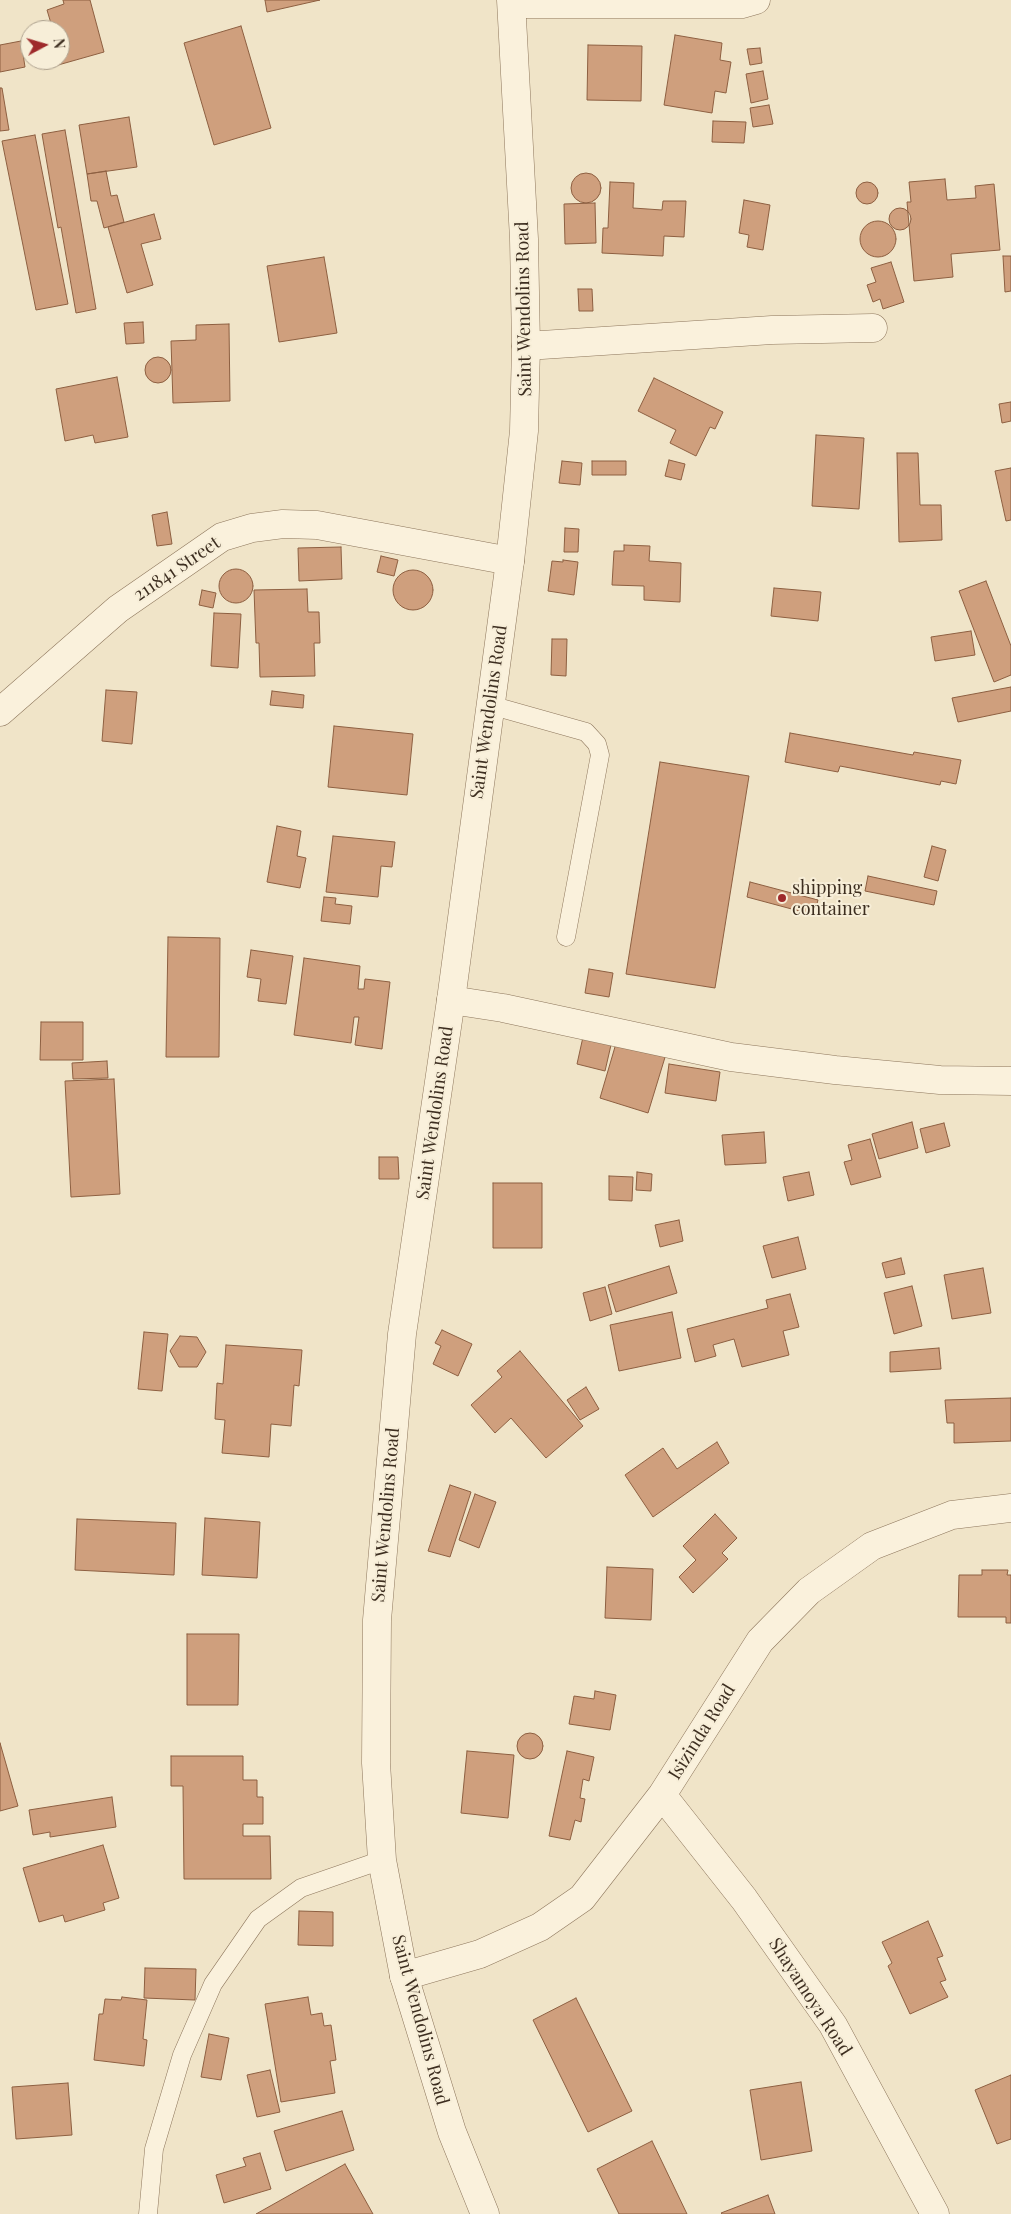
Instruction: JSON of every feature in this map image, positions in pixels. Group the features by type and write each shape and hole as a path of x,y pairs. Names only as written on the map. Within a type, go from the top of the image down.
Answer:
{"street":[{"path":"512,2 742,4 756,0"},
{"name":"Saint Wendolins Road","path":"485,2214 452,2132 404,1976 382,1860 376,1763 377,1620 402,1334 451,1000 510,561 524,431 526,346 524,239 512,2"},
{"path":"526,346 772,330 873,328"},
{"name":"211841 Street","path":"0,712 118,609 222,537 252,528 282,524 317,525 510,561"},
{"path":"451,1000 503,1008 731,1057 921,1078 1011,1081"},
{"name":"Isizinda Road","path":"404,1976 480,1954 540,1927 582,1898 662,1795 760,1641 809,1591 872,1546 952,1515 1011,1508"},
{"name":"Shayamoya Road","path":"662,1795 744,1899 832,2025 935,2214"}],"lane":[{"path":"490,705 586,732 597,744 600,756 566,937"},
{"path":"148,2214 154,2149 182,2055 213,1984 258,1919 301,1888 382,1860"}],"building":[{"path":"63,0 90,0 104,52 70,62 70,20 50,20 47,10 64,4"},
{"path":"265,0 320,0 267,12"},
{"path":"241,26 271,128 214,145 184,43"},
{"path":"675,35 722,43 720,60 731,62 726,93 715,91 712,113 664,105"},
{"path":"20,41 20,68 0,72 0,45"},
{"path":"588,45 642,46 641,101 587,100"},
{"path":"760,48 762,63 750,65 747,49"},
{"path":"763,71 768,99 751,103 746,74"},
{"path":"0,88 2,88 9,130 0,131"},
{"path":"769,105 773,124 753,127 750,108"},
{"path":"129,117 137,167 87,174 79,125"},
{"path":"713,121 746,122 744,143 712,142"},
{"path":"65,130 96,309 76,313 61,227 58,228 42,134"},
{"path":"35,135 68,304 36,310 2,141"},
{"path":"106,171 111,196 117,195 124,222 104,228 97,201 91,201 87,174"},
{"path":"586,173 597,177 601,188 597,199 586,203 575,199 571,188 575,177"},
{"path":"945,179 947,200 976,198 975,186 994,184 1000,250 951,254 953,277 914,281 907,202 911,202 909,182"},
{"path":"610,182 634,183 633,208 662,210 663,201 686,201 684,237 664,236 663,256 602,253 603,228 608,228"},
{"path":"867,182 875,185 878,193 875,201 867,204 859,201 856,193 859,185"},
{"path":"744,200 770,205 763,250 747,247 749,235 739,233"},
{"path":"595,203 596,243 565,244 564,204"},
{"path":"900,208 908,211 911,219 908,227 900,230 892,227 889,219 892,211"},
{"path":"154,214 161,239 141,244 153,285 127,293 108,227"},
{"path":"878,221 890,227 896,239 890,251 878,257 866,251 860,239 866,227"},
{"path":"1003,256 1011,256 1011,291 1005,292"},
{"path":"324,257 337,333 279,342 267,266"},
{"path":"891,262 904,302 883,309 880,299 873,302 867,285 876,282 871,268"},
{"path":"578,289 592,289 593,311 579,311"},
{"path":"143,322 144,343 126,344 124,323"},
{"path":"229,324 230,401 173,403 171,341 196,340 196,325"},
{"path":"158,357 167,361 171,370 167,379 158,383 149,379 145,370 149,361"},
{"path":"117,377 128,437 95,443 93,435 65,441 56,389"},
{"path":"654,378 723,412 715,429 710,427 696,456 670,443 676,430 638,411"},
{"path":"1011,402 1011,421 1002,423 999,404"},
{"path":"816,435 864,438 859,509 812,506"},
{"path":"897,453 918,453 920,505 941,505 942,540 899,542"},
{"path":"669,460 685,464 681,480 665,476"},
{"path":"562,461 582,463 580,485 559,483"},
{"path":"592,461 626,461 626,475 592,475"},
{"path":"1011,468 1011,520 1006,521 995,471"},
{"path":"167,512 172,544 157,546 152,515"},
{"path":"565,528 579,529 578,552 564,552"},
{"path":"624,545 650,546 649,561 681,563 680,602 644,600 644,586 612,585 614,551 624,551"},
{"path":"341,547 342,579 299,581 298,548"},
{"path":"381,556 398,560 394,576 377,572"},
{"path":"563,560 578,562 574,595 548,591 552,561 563,562"},
{"path":"236,569 248,574 253,586 248,598 236,603 224,598 219,586 224,574"},
{"path":"417,570 424,573 430,579 433,590 432,598 424,607 417,610 409,610 402,607 394,598 393,586 396,579 405,571"},
{"path":"986,581 1011,646 1011,675 994,682 959,591"},
{"path":"774,588 821,592 818,621 771,616"},
{"path":"307,589 308,612 319,612 320,643 314,643 315,676 260,677 259,643 256,643 254,590"},
{"path":"202,590 216,593 213,608 199,605"},
{"path":"214,613 241,614 238,668 211,666"},
{"path":"971,631 975,655 935,661 931,637"},
{"path":"552,639 567,639 566,676 551,675"},
{"path":"1011,687 1011,711 958,722 952,698"},
{"path":"106,690 137,692 132,744 102,741"},
{"path":"272,691 304,695 303,708 270,705"},
{"path":"334,726 413,734 407,795 328,787"},
{"path":"790,733 913,755 914,752 961,760 956,784 941,781 940,785 840,766 838,772 785,762"},
{"path":"660,762 749,776 715,988 626,974"},
{"path":"277,826 301,831 297,856 306,858 300,888 267,882"},
{"path":"333,836 395,842 392,867 381,866 378,897 326,892"},
{"path":"932,846 946,850 938,881 924,877"},
{"path":"868,876 937,891 934,905 865,891"},
{"name":"shipping container","path":"750,882 818,900 814,915 747,897"},
{"path":"324,897 336,898 335,904 352,906 350,924 321,921"},
{"path":"168,937 220,938 219,1057 166,1057"},
{"path":"251,950 293,956 286,1004 258,1001 261,979 247,977"},
{"path":"304,958 360,966 358,989 364,989 365,979 390,982 382,1049 355,1045 359,1017 354,1017 351,1043 294,1035"},
{"path":"589,969 613,973 609,997 585,993"},
{"path":"41,1022 83,1022 83,1060 40,1060"},
{"path":"583,1037 611,1045 605,1071 577,1064"},
{"path":"617,1040 666,1054 648,1113 600,1098"},
{"path":"107,1061 108,1078 73,1079 72,1063"},
{"path":"669,1064 720,1072 716,1101 665,1093"},
{"path":"114,1079 120,1194 71,1197 65,1081"},
{"path":"912,1122 918,1148 879,1159 872,1134"},
{"path":"944,1123 950,1146 926,1153 920,1129"},
{"path":"764,1132 766,1163 725,1165 722,1135"},
{"path":"870,1139 881,1177 851,1185 844,1162 852,1160 848,1145"},
{"path":"379,1157 398,1157 399,1179 379,1179"},
{"path":"637,1172 652,1174 651,1191 636,1190"},
{"path":"809,1172 814,1195 788,1201 783,1177"},
{"path":"609,1176 633,1177 632,1201 609,1200"},
{"path":"493,1183 542,1183 542,1248 493,1248"},
{"path":"679,1220 683,1241 660,1247 655,1225"},
{"path":"798,1237 806,1269 772,1278 763,1246"},
{"path":"901,1258 905,1274 886,1278 882,1263"},
{"path":"669,1266 677,1293 616,1312 608,1285"},
{"path":"983,1268 991,1313 952,1319 944,1275"},
{"path":"912,1286 922,1326 894,1334 884,1293"},
{"path":"605,1287 612,1314 590,1321 583,1293"},
{"path":"790,1294 799,1327 783,1331 789,1355 742,1367 734,1339 713,1345 716,1356 695,1362 687,1329 768,1308 766,1300"},
{"path":"672,1312 681,1358 619,1371 610,1325"},
{"path":"442,1330 472,1344 458,1376 433,1364 441,1346 435,1343"},
{"path":"144,1332 168,1334 162,1391 138,1389"},
{"path":"180,1336 197,1337 206,1352 197,1367 179,1367 170,1351"},
{"path":"226,1345 302,1350 299,1386 294,1385 291,1426 271,1424 269,1457 222,1453 225,1420 215,1419 217,1383 223,1384"},
{"path":"939,1348 941,1369 890,1372 890,1352"},
{"path":"520,1351 583,1426 546,1458 511,1418 495,1433 471,1405 502,1377 497,1371"},
{"path":"586,1387 599,1409 580,1420 567,1400"},
{"path":"1011,1398 1011,1441 954,1443 954,1423 947,1423 945,1400"},
{"path":"717,1442 729,1463 653,1517 625,1475 663,1448 677,1469"},
{"path":"450,1485 471,1492 450,1557 428,1551"},
{"path":"475,1494 496,1502 479,1548 459,1540"},
{"path":"715,1514 737,1538 722,1553 728,1559 693,1593 679,1577 696,1560 683,1546"},
{"path":"205,1518 260,1522 257,1578 202,1575"},
{"path":"77,1519 176,1523 174,1575 75,1570"},
{"path":"607,1567 653,1569 651,1620 605,1618"},
{"path":"982,1570 1008,1570 1007,1575 1011,1575 1011,1623 1006,1623 1006,1617 958,1617 959,1575 982,1575"},
{"path":"187,1634 239,1634 238,1705 187,1705"},
{"path":"595,1691 616,1695 610,1730 569,1724 574,1696 594,1699"},
{"path":"530,1733 539,1737 543,1746 539,1755 530,1759 521,1755 517,1746 521,1737"},
{"path":"0,1743 18,1806 0,1811"},
{"path":"467,1751 514,1755 508,1818 461,1813"},
{"path":"567,1751 594,1757 589,1781 583,1779 580,1798 585,1799 581,1822 575,1820 570,1840 549,1836"},
{"path":"171,1756 243,1756 243,1780 257,1780 257,1797 263,1797 263,1824 243,1824 243,1836 270,1836 271,1879 184,1879 183,1786 171,1786"},
{"path":"112,1797 116,1827 50,1837 50,1832 33,1835 29,1810"},
{"path":"103,1845 119,1898 103,1903 105,1910 65,1922 63,1915 39,1922 23,1868"},
{"path":"299,1911 333,1912 333,1946 298,1945"},
{"path":"928,1921 943,1956 937,1958 946,1980 940,1982 948,1997 910,2014 888,1966 892,1963 882,1942"},
{"path":"145,1968 196,1969 195,2000 144,1998"},
{"path":"122,1997 147,2000 143,2039 147,2040 144,2066 94,2060 99,2014 103,2014 105,1999 121,2000"},
{"path":"308,1997 311,2015 322,2013 324,2026 331,2025 336,2060 330,2061 335,2093 281,2102 265,2004"},
{"path":"576,1998 632,2111 588,2132 533,2020"},
{"path":"209,2034 229,2038 221,2080 201,2077"},
{"path":"270,2070 280,2112 257,2117 247,2075"},
{"path":"1011,2075 1011,2139 997,2144 975,2090"},
{"path":"801,2082 812,2151 761,2160 750,2090"},
{"path":"68,2083 72,2135 16,2139 12,2087"},
{"path":"342,2111 354,2150 286,2171 274,2131"},
{"path":"652,2141 687,2214 619,2214 597,2169"},
{"path":"260,2153 271,2189 224,2203 216,2175 246,2166 243,2158"},
{"path":"345,2164 373,2214 256,2214"},
{"path":"768,2195 775,2214 721,2213"}],"place":[{"name":"shipping container","path":"782,898"}]}
